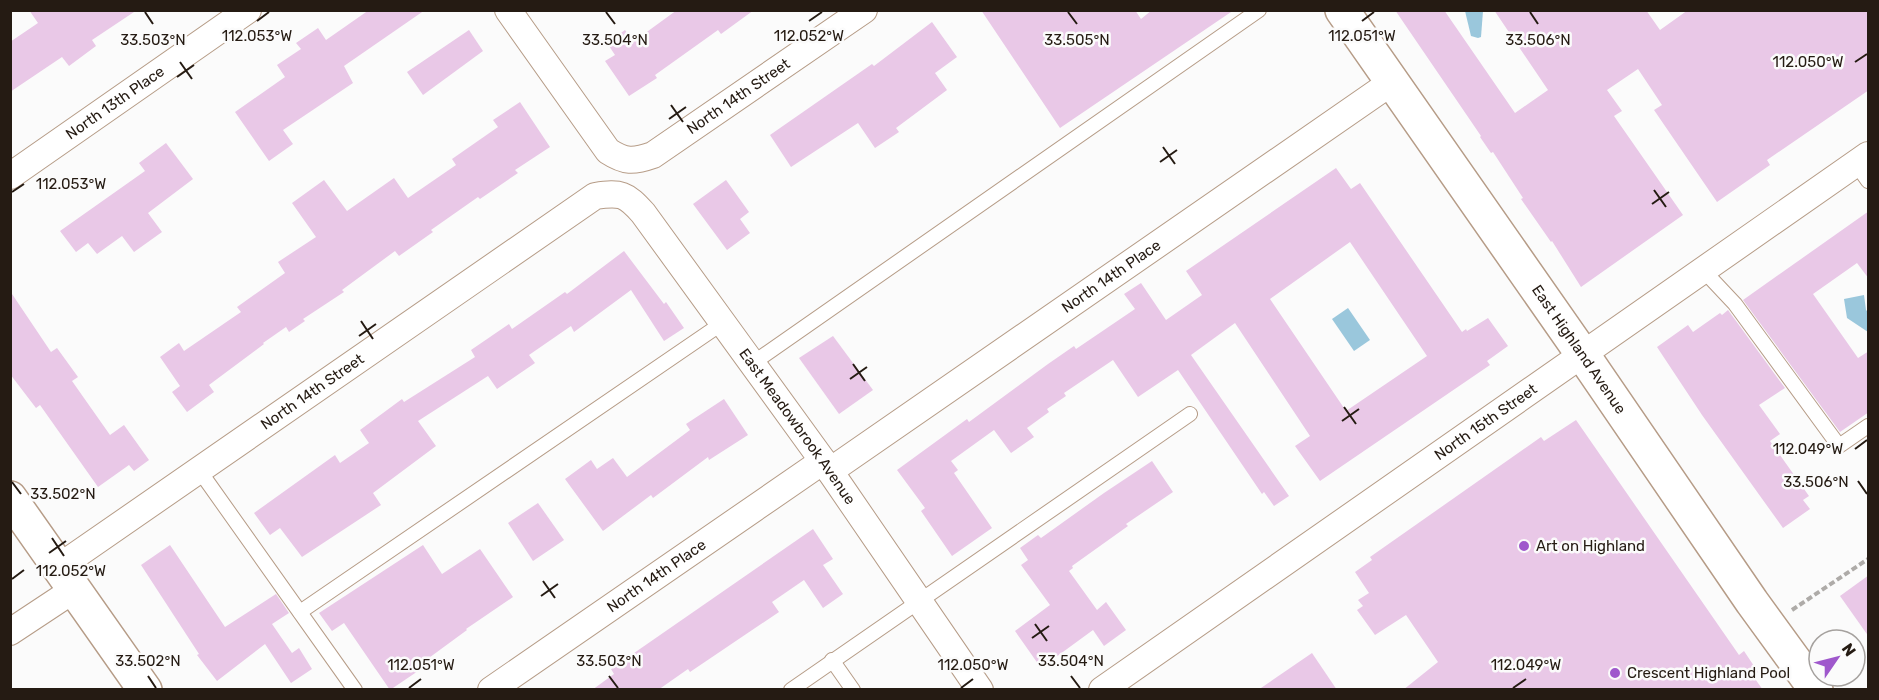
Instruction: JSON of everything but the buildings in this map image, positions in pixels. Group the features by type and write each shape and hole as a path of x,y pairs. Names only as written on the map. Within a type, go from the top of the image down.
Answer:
{"street":[{"name":"North 13th Place","path":"10,176 248,10"},
{"name":"North 14th Street","path":"508,10 608,151 621,160 638,160 653,155 864,10"},
{"name":"East Highland Avenue","path":"1342,10 1583,355 1807,683"},
{"name":"North 14th Place","path":"491,690 1392,82"},
{"name":"North 15th Street","path":"1102,690 1703,270 1864,167"},
{"name":"East Meadowbrook Avenue","path":"596,196 617,193 633,202 724,322 980,690"},
{"name":"North 14th Street","path":"10,632 67,578 199,470 596,196"},
{"path":"10,498 145,690"}],"lane":[{"path":"753,363 1259,10"},
{"path":"1703,270 1735,304 1839,446 1869,426"},
{"path":"300,612 724,322"},
{"path":"791,690 1190,414"},
{"path":"199,470 355,690"},
{"path":"832,660 853,690"}],"path":[{"path":"1792,610 1869,559"}],"water":[{"path":"1465,11 1483,11 1481,37 1471,36"},
{"path":"1864,295 1868,312 1868,332 1847,318 1844,299"},
{"path":"1348,308 1370,340 1354,351 1332,319"}],"place":[{"name":"Art on Highland","path":"1524,546"},
{"name":"Crescent Highland Pool","path":"1615,673"}]}
